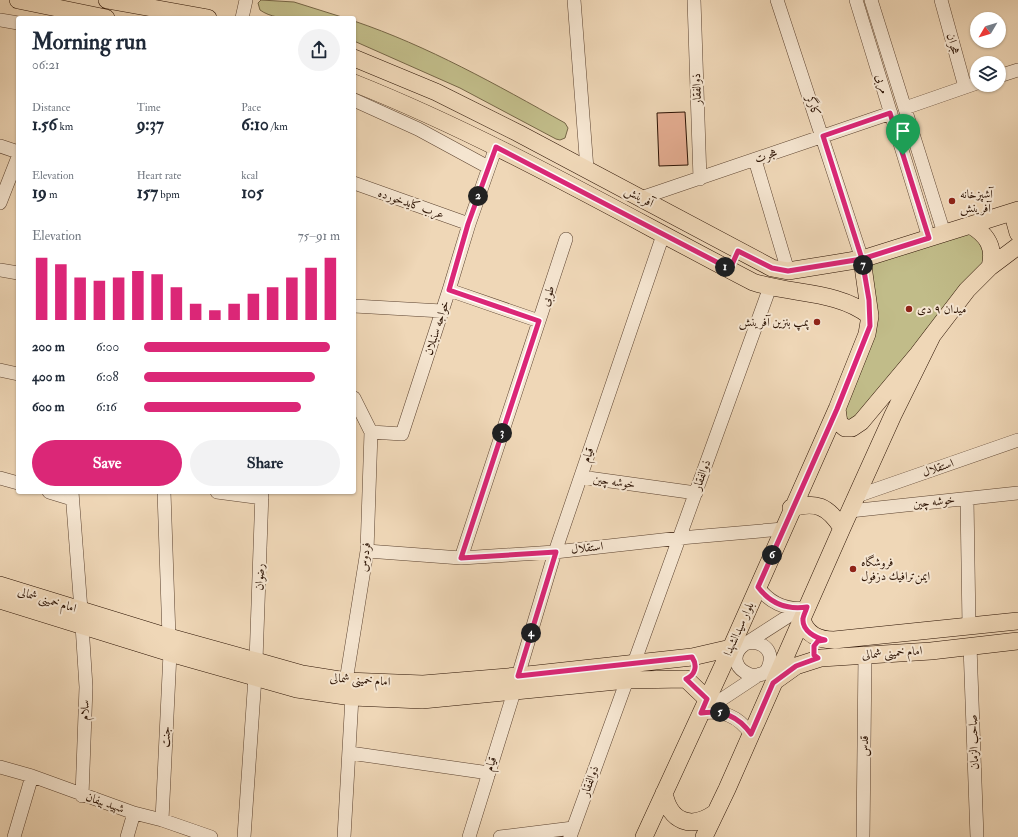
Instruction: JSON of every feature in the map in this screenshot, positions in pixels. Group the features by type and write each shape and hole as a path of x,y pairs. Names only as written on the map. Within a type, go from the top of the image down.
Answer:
{"main road":[{"path":"18,0 96,16"},
{"path":"107,0 197,16"},
{"name":"آفرینش","path":"356,59 436,92 587,169 738,251 766,265 788,271 862,259 1018,210"},
{"name":"آفرینش","path":"356,83 431,115 496,147 753,282 770,287 842,301 860,308 870,316"},
{"path":"1018,217 1015,222 1018,233"},
{"path":"970,225 985,236 989,242 993,257 990,268"},
{"path":"837,409 839,423 845,428 852,428 861,422 967,290 990,268 1018,246"},
{"path":"730,269 738,251"},
{"name":"بلوار سیدالشهدا","path":"644,837 704,706 738,646 758,587 782,529 837,409 867,334 870,316 862,259"},
{"path":"704,837 751,734 767,678 804,611 893,415 933,334"},
{"path":"792,508 806,504 821,506 834,515 842,528"},
{"name":"امام خمینی شمالی","path":"0,585 82,618 169,645 255,669 302,674 349,689 423,684 516,684 686,679"},
{"name":"امام خمینی شمالی","path":"0,600 82,618"},
{"path":"804,611 808,631 816,637 825,640"},
{"name":"امام خمینی شمالی","path":"825,640 863,638 1018,621"},
{"path":"818,658 814,655 814,646 818,641 825,640"},
{"name":"امام خمینی شمالی","path":"767,678 818,658 1018,641"},
{"name":"امام خمینی شمالی","path":"516,684 634,663 692,657 738,646"},
{"path":"692,657 695,661 695,670 693,674 686,679 704,706"},
{"path":"664,793 666,804 673,814 683,821 694,823 706,820 715,814"}],"street":[{"path":"242,16 246,0"},
{"path":"574,0 587,169"},
{"name":"ذوالفقار","path":"694,0 700,179"},
{"name":"کارگر","path":"777,0 823,136 862,259"},
{"name":"مربی","path":"856,0 890,113 936,235"},
{"name":"مربی","path":"871,0 905,108 936,235"},
{"name":"هجران","path":"941,0 970,82"},
{"path":"0,20 16,23"},
{"path":"865,31 880,27"},
{"path":"1006,74 1018,70"},
{"path":"905,108 970,85"},
{"path":"356,101 418,129 488,167"},
{"name":"هجرت","path":"641,198 890,113"},
{"path":"0,146 16,151"},
{"name":"خواجه سنبلان","path":"371,432 402,434 449,290 468,224 496,147"},
{"path":"756,160 788,271"},
{"path":"0,203 16,162"},
{"name":"عرب کایدخورده","path":"356,185 468,224"},
{"name":"قیام","path":"469,837 556,552 663,235"},
{"name":"طوبی","path":"461,558 566,238"},
{"path":"0,270 16,273"},
{"name":"ذوالفقار","path":"634,663 770,287"},
{"path":"449,290 539,321"},
{"path":"356,306 442,311"},
{"path":"0,370 16,374"},
{"path":"356,402 371,432"},
{"name":"فردوس","path":"344,837 350,753 349,689 367,551 371,432"},
{"name":"استقلال","path":"854,503 1018,440"},
{"name":"خوشه چین","path":"581,477 696,493"},
{"path":"0,478 16,482"},
{"name":"جنت","path":"162,820 169,645 164,494"},
{"path":"247,494 262,495"},
{"name":"خوشه چین","path":"854,503 967,499 1018,494"},
{"name":"سلام","path":"72,495 86,687 82,796"},
{"name":"رضوان","path":"244,837 255,669 262,495"},
{"path":"967,499 969,626"},
{"name":"استقلال","path":"367,551 461,558 556,552 680,538 782,529"},
{"path":"758,587 767,598 780,605 804,611"},
{"path":"738,646 804,611"},
{"path":"738,646 755,642 760,643 768,651 770,656 767,678"},
{"path":"738,646 736,657 739,668 749,675 767,678"},
{"name":"صاحب الزمان","path":"970,646 977,837"},
{"name":"قدس","path":"863,837 865,655"},
{"path":"704,706 767,678"},
{"name":"ذوالفقار","path":"571,833 627,680"},
{"path":"704,706 735,717 744,724 751,734"},
{"path":"350,753 489,773"},
{"name":"شهید بیفان","path":"0,767 32,776 82,796 134,813 162,820 210,837"},
{"path":"14,837 32,776"},
{"path":"126,837 134,813"},
{"path":"500,837 571,833"}],"shaded area":[{"path":"261,0 294,2 339,16 275,16 260,10 258,3"},
{"path":"356,22 409,42 462,67 565,123 568,128 565,138 560,140 556,139 460,88 356,42"},
{"path":"967,232 980,239 986,262 864,413 847,423 841,407 867,349 867,263"}],"building":[{"path":"685,112 688,165 659,166 657,113"}],"place":[{"name":"آشپزخانه آفرینش","path":"952,201"},
{"name":"میدان ۹ دی","path":"909,309"},
{"name":"پمپ بنزین آفرینش","path":"817,322"},
{"name":"فروشگاه ايمن‌ترافيك دزفول","path":"853,569"}],"route":[{"path":"903,155 890,113 823,136 862,259 869,300 870,326 837,409 758,587 767,598 780,605 794,608 807,607 802,619 804,624 808,631 816,637 825,640 818,641 814,646 814,655 818,658 796,666 773,683 751,734 744,724 735,717 724,712 713,711 701,713 707,699 686,679 693,674 695,670 695,661 692,657 518,676 556,552 461,558 539,321 449,290 468,224 496,147 730,269 738,251 772,268 788,271 862,259 929,238 903,155"}]}
